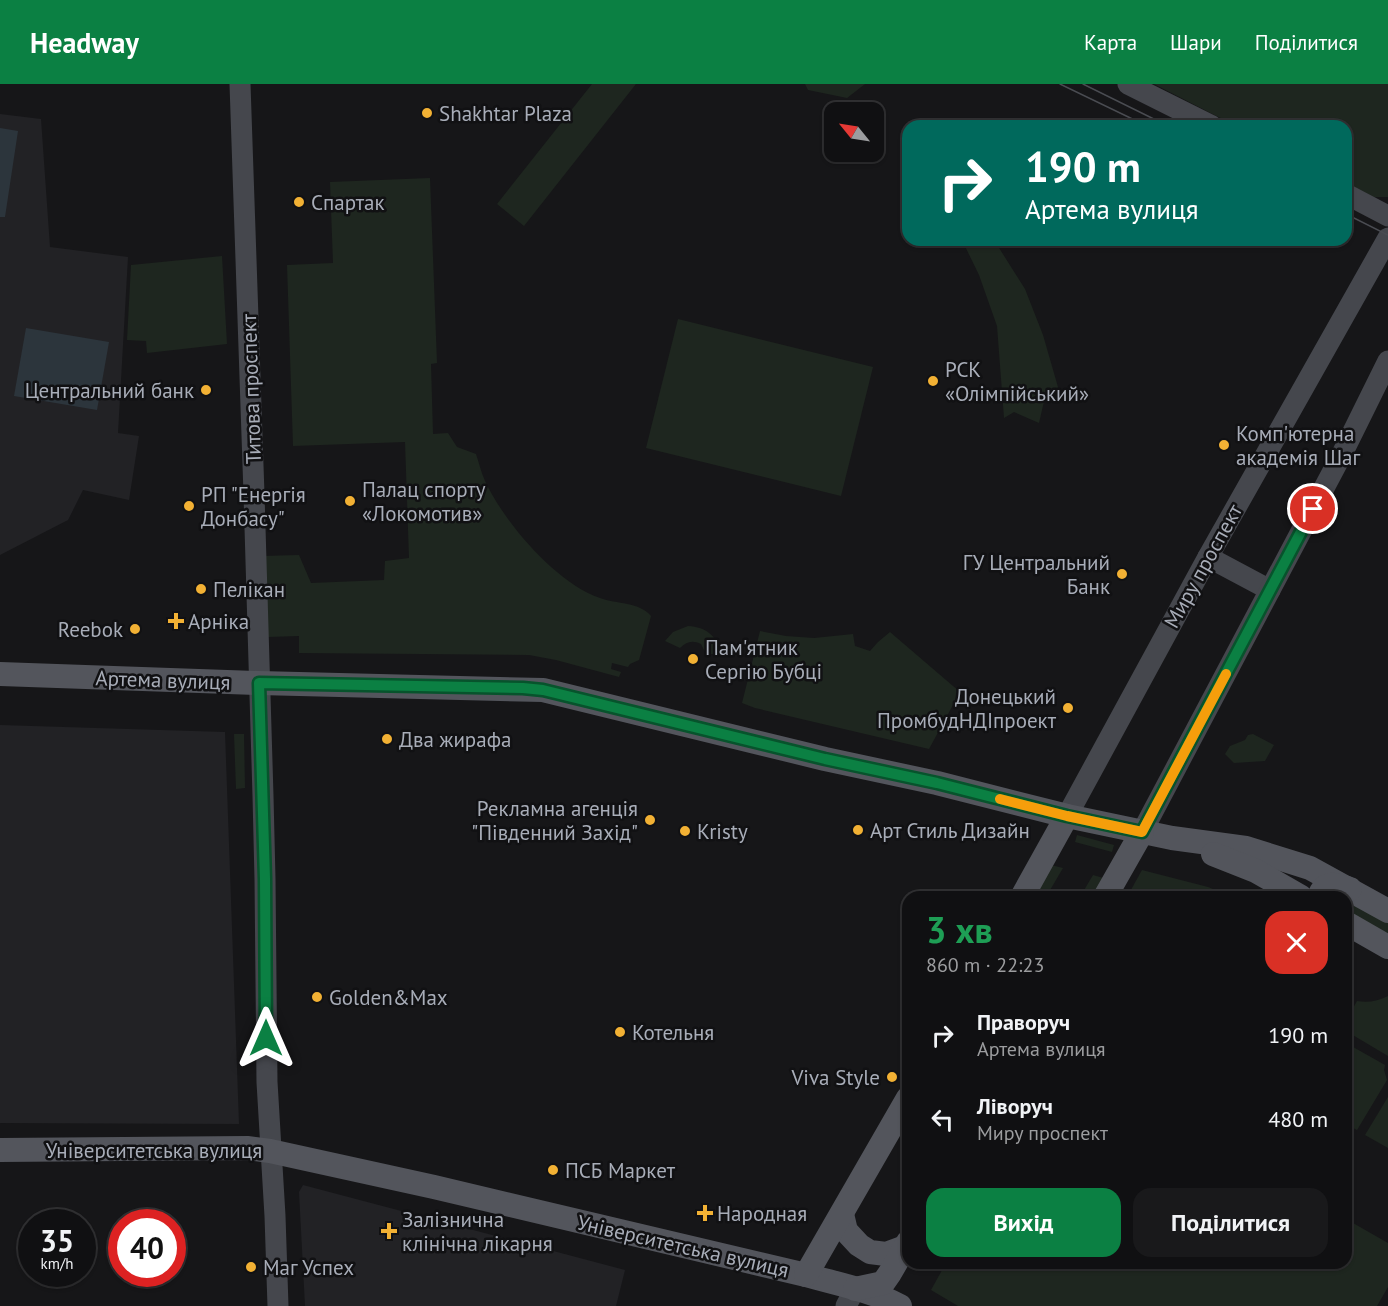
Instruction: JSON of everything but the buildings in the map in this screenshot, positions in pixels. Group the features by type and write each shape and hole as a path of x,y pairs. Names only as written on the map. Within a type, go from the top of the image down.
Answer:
{"main road":[{"name":"Титова проспект","path":"240,84 254,470 265,879 267,1071 278,1306"},
{"path":"1128,84 1200,120"},
{"path":"1352,197 1388,216"},
{"name":"Миру проспект","path":"1025,891 1208,557 1388,238"},
{"path":"1108,891 1270,591 1388,361"},
{"path":"1208,557 1270,591"},
{"name":"Артема вулиця","path":"0,674 543,690 1067,816 1172,838 1246,848 1310,868 1388,911"},
{"name":"Артема вулиця","path":"1172,838 1243,865 1290,891"},
{"path":"1322,891 1328,885 1350,889"},
{"path":"1352,926 1388,947"},
{"path":"806,1275 902,1109"},
{"name":"Університетська вулиця","path":"0,1150 247,1148 270,1151 806,1275 851,1297 888,1300 900,1306"},
{"path":"842,1214 846,1231 859,1245 870,1252 886,1254 902,1247"},
{"path":"851,1297 883,1283 902,1252"}],"shaded area":[{"path":"592,84 636,84 524,226 497,204"},
{"path":"805,84 865,84 847,98 808,90"},
{"path":"1154,84 1388,84 1388,197 1374,197 1352,186 1352,120 1224,120"},
{"path":"0,114 41,119 50,247 128,257 118,433 139,436 129,500 83,490 68,520 0,555"},
{"path":"0,128 18,131 5,217 0,217"},
{"path":"430,178 437,363 431,364 433,434 448,433 457,447 476,454 485,481 505,514 518,532 549,565 583,590 606,600 641,608 651,616 639,660 628,667 612,663 611,669 621,672 619,677 529,655 299,653 299,636 268,637 262,556 299,555 311,583 384,580 385,561 409,558 405,442 293,446 287,265 333,263 330,182"},
{"path":"965,246 998,246 1025,289 1043,335 1060,394 1045,397 1039,423 1014,412 1004,418 997,326 979,275"},
{"path":"222,256 227,344 147,353 146,341 127,340 131,265"},
{"path":"678,319 873,367 841,496 646,448"},
{"path":"26,328 109,342 97,410 14,396"},
{"path":"688,626 700,628 714,637 720,654 706,654 701,644 695,642 690,642 680,648 665,641 673,632"},
{"path":"760,631 814,638 853,634 855,646 870,651 890,632 960,692 929,749 755,708 742,703"},
{"path":"0,725 225,732 239,1124 0,1123"},
{"path":"234,734 244,734 245,788 236,789"},
{"path":"1253,734 1274,745 1265,761 1234,763 1225,754 1230,746"},
{"path":"1077,835 1114,845 1112,852 1075,842"},
{"path":"1051,865 1063,868 1050,891 1036,891"},
{"path":"1142,870 1218,891 1130,891"},
{"path":"1093,875 1107,879 1100,891 1084,891"},
{"path":"1352,900 1388,920 1388,937 1352,916"},
{"path":"1388,996 1388,1056 1352,1035 1352,1010 1357,1001"},
{"path":"1352,1046 1385,1065 1387,1080 1357,1130 1352,1127"},
{"path":"1388,1097 1388,1148 1365,1135"},
{"name":"Залізнична клінічна лікарня","path":"303,1185 625,1270 616,1306 305,1306 299,1192"},
{"path":"1352,1222 1388,1243 1388,1287 1377,1306 958,1306 931,1290 943,1269 1352,1269"}],"tram line":[{"path":"1060,84 1135,120"},
{"path":"1083,84 1156,120"},
{"path":"1352,217 1388,235"}],"slow traffic":[{"path":"1000,799 1142,832 1226,674"}],"place":[{"name":"Shakhtar Plaza","path":"427,113"},
{"name":"Спартак","path":"299,202"},
{"name":"РСК «Олімпійський»","path":"933,381"},
{"name":"Центральний банк","path":"206,390"},
{"name":"Комп'ютерна академія Шаг","path":"1224,445"},
{"name":"Палац спорту «Локомотив»","path":"350,501"},
{"name":"РП \"Енергія Донбасу\"","path":"189,506"},
{"name":"ГУ Центральний Банк","path":"1122,574"},
{"name":"Пелікан","path":"201,589"},
{"name":"Арніка","path":"176,621"},
{"name":"Reebok","path":"135,629"},
{"name":"Пам'ятник Сергію Бубці","path":"693,659"},
{"name":"Донецький ПромбудНДІпроект","path":"1068,708"},
{"name":"Два жирафа","path":"387,739"},
{"name":"Рекламна агенція \"Південний Захід\"","path":"650,820"},
{"name":"Арт Стиль Дизайн","path":"858,830"},
{"name":"Kristy","path":"685,831"},
{"name":"Golden&Max","path":"317,997"},
{"name":"Котельня","path":"620,1032"},
{"name":"Viva Style","path":"892,1077"},
{"name":"ПСБ Маркет","path":"553,1170"},
{"name":"Народная","path":"705,1213"},
{"name":"Залізнична клінічна лікарня","path":"389,1231"},
{"name":"Маг Успех","path":"251,1267"}],"route":[{"path":"266,1038 265,879 259,683 543,690 825,759 1142,832 1313,509"}]}
